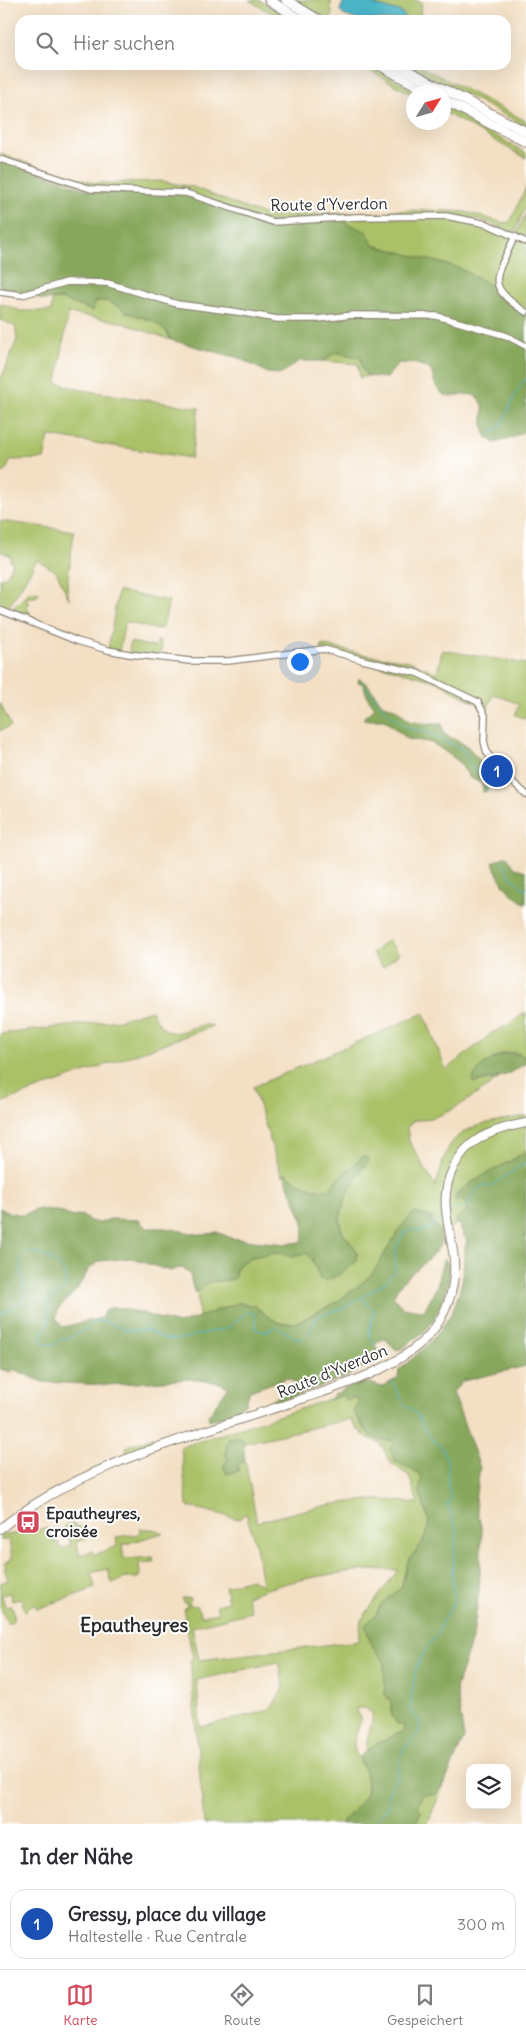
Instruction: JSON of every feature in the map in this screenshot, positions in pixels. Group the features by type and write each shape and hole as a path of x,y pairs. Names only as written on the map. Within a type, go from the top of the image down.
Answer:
{"highway":[{"path":"269,0 294,15"},
{"path":"286,0 311,15"},
{"path":"388,70 416,85"},
{"path":"407,70 526,132"},
{"path":"451,104 526,142"}],"main road":[{"name":"Route d'Yverdon","path":"0,1529 51,1494 87,1476 176,1441 334,1388 406,1354 433,1330 443,1314 450,1296 454,1277 454,1260 447,1220 446,1191 456,1162 470,1145 489,1133 526,1123"}],"street":[{"name":"Route d'Yverdon","path":"0,159 90,189 186,193 273,222 357,217 446,216 487,224 526,242"},
{"path":"515,236 496,284 502,295 526,312"},
{"path":"0,292 28,295 60,283 107,283 183,305 277,319 318,319 353,315 437,316 507,336 526,346"},
{"path":"0,610 108,650 190,661 228,661 324,649 417,673 478,702 484,711 487,753 507,777 526,794"}],"green space":[{"path":"249,0 259,0 284,15 274,15"},
{"path":"296,0 332,0 330,8 332,15 321,15"},
{"path":"361,0 412,0 422,2 420,15 404,15 398,10 392,10"},
{"path":"369,70 378,70 406,85 406,91"},
{"path":"419,70 428,70 526,121 526,126 451,87 451,85 447,85"},
{"path":"451,110 526,153 526,158 451,116"},
{"path":"0,154 70,177 96,183 161,181 193,187 250,210 269,215 381,214 273,221 91,188 0,159"},
{"path":"0,160 91,191 186,194 273,223 335,218 367,232 373,245 459,268 490,285 500,298 526,317 526,430 512,438 494,443 484,432 483,408 478,398 469,394 448,396 443,394 436,385 430,369 417,364 399,363 386,378 367,376 362,368 361,358 336,352 323,361 299,361 281,374 268,373 239,358 171,340 166,331 153,321 125,312 120,307 107,301 96,301 93,311 61,299 43,300 36,297 34,293 28,295 0,290"},
{"path":"526,187 526,206 514,233 473,218 447,215 409,215 389,211 428,210 466,212 505,223 510,222"},
{"path":"526,213 526,235 523,240 526,242 526,317 500,298 490,285 459,268 373,245 335,218 458,217 515,236"},
{"path":"61,299 93,310 96,301 107,301 120,307 125,312 153,321 166,331 171,340 120,322 68,313 57,383 82,390 199,408 191,458 49,436 44,459 11,460 5,472 0,472 0,382 17,339 15,326 0,320 0,303 21,311 51,311 52,300"},
{"path":"336,352 361,358 362,368 367,376 360,378 358,364 323,361"},
{"path":"0,521 74,531 67,587 69,599 56,571 37,560 6,612 0,610 0,578 6,577 13,563 10,561 11,556 0,551"},
{"path":"30,591 39,593 36,597 28,597 26,601 29,603 26,609 30,611 26,620 8,613"},
{"path":"118,591 169,601 163,628 155,629 125,622 119,652 108,650"},
{"path":"158,640 162,645 160,658 129,654 130,642 156,647"},
{"path":"322,645 366,655 409,661 437,673 442,650 526,664 526,719 515,715 519,704 494,694 488,707 482,707 435,681 321,649"},
{"path":"359,678 368,685 383,705 395,708 409,721 425,724 442,724 444,734 467,746 490,772 487,791 483,792 482,783 470,778 457,760 437,746 429,742 408,739 384,720 364,720 364,717 375,708 368,698 363,684 358,682"},
{"path":"0,703 11,726 0,731"},
{"path":"506,856 515,868 526,871 526,904 509,891 495,869 493,862"},
{"path":"388,940 399,954 383,967 372,954"},
{"path":"151,1010 159,1023 166,1030 173,1033 204,1025 213,1026 0,1103 0,1034 119,1020"},
{"path":"526,1012 526,1058 511,1052 496,1057 473,1078 474,1083 500,1078 448,1112 425,1119 414,1120 407,1128 409,1141 435,1186 443,1160 450,1145 457,1137 474,1127 495,1121 526,1116 526,1151 456,1195 456,1202 461,1200 467,1206 467,1210 457,1220 458,1223 442,1234 428,1216 419,1213 391,1243 369,1278 337,1302 295,1323 279,1323 260,1310 238,1303 199,1317 197,1292 209,1282 230,1280 235,1276 240,1264 251,1257 273,1253 293,1256 306,1252 312,1259 320,1279 343,1271 357,1261 355,1248 344,1234 340,1222 341,1213 348,1194 368,1161 348,1170 328,1189 322,1190 306,1186 286,1173 282,1177 253,1087 424,1013 446,1070 492,1033 508,1025"},
{"path":"505,1054 519,1054 526,1058 526,1063 506,1075 472,1082 477,1072 485,1064"},
{"path":"526,1151 526,1366 463,1381 453,1392 480,1468 475,1500 482,1531 479,1591 473,1636 456,1688 464,1738 446,1780 436,1794 423,1794 417,1805 421,1812 415,1824 343,1824 344,1820 359,1804 366,1792 366,1778 359,1757 377,1743 391,1738 396,1733 403,1732 404,1726 397,1724 392,1716 391,1703 385,1694 384,1662 371,1644 365,1625 376,1615 381,1604 401,1588 409,1558 416,1552 427,1533 429,1520 419,1491 422,1479 419,1473 396,1462 389,1449 394,1444 392,1441 377,1439 364,1428 353,1410 359,1401 354,1397 345,1400 343,1395 329,1400 335,1394 352,1386 367,1382 382,1387 398,1378 399,1370 441,1329 454,1306 459,1292 467,1241 456,1220 467,1210 467,1206 461,1200 456,1202 454,1199 459,1192 476,1180"},
{"path":"363,1156 368,1158 368,1161 347,1194 343,1204 340,1223 344,1235 357,1252 357,1261 342,1273 325,1281 320,1279 312,1259 306,1253 292,1257 278,1253 251,1257 236,1269 234,1279 209,1282 197,1292 194,1292 190,1275 183,1267 170,1271 130,1258 100,1261 89,1269 76,1291 58,1309 56,1318 62,1327 101,1318 105,1310 114,1307 143,1313 179,1324 238,1303 255,1306 279,1323 295,1323 337,1302 368,1278 377,1267 401,1226 415,1212 432,1218 432,1223 440,1230 441,1242 433,1254 407,1277 393,1297 403,1308 424,1311 437,1286 443,1260 445,1259 449,1274 442,1303 433,1320 421,1334 404,1348 394,1349 387,1340 383,1339 375,1344 380,1358 346,1377 273,1404 271,1401 296,1385 287,1378 250,1391 245,1404 225,1416 209,1420 208,1416 228,1387 220,1383 189,1379 109,1385 43,1382 13,1369 11,1372 0,1369 0,1208 7,1212 22,1215 39,1209 58,1211 73,1217 81,1215 90,1221 99,1223 110,1219 139,1220 148,1228 165,1228 203,1235 217,1232 231,1238 287,1244 299,1242 303,1237 304,1229 299,1209 284,1173 311,1188 328,1189"},
{"path":"343,1395 360,1401 353,1411 364,1429 371,1435 392,1441 412,1471 419,1473 422,1479 419,1491 429,1520 427,1533 416,1552 409,1558 401,1588 381,1604 376,1615 371,1644 384,1662 385,1694 391,1703 392,1716 404,1726 403,1732 394,1734 367,1751 366,1746 372,1722 372,1713 365,1708 356,1708 361,1720 354,1741 355,1751 368,1777 365,1799 344,1820 343,1824 204,1824 190,1660 193,1659 184,1613 184,1608 187,1607 186,1602 183,1602 182,1598 190,1598 189,1605 198,1606 201,1616 218,1613 216,1605 228,1602 225,1587 251,1579 262,1585 256,1546 246,1513 239,1519 187,1506 181,1447","holes":["351,1419 366,1437 380,1443 391,1463 409,1476 418,1503 367,1500 319,1507 257,1522 245,1460 237,1465 223,1466 228,1460 226,1457 227,1444 238,1436 245,1443","398,1570 361,1620 359,1641 199,1660 192,1627 251,1612 247,1596 282,1584 321,1576","278,1662 284,1687 270,1710 200,1727 197,1680"]},
{"path":"238,1436 245,1443 243,1444 245,1460 238,1465 238,1471 227,1474 223,1466 228,1460 227,1444 229,1438"},
{"path":"153,1437 155,1445 127,1455 126,1447"},
{"path":"75,1524 75,1527 84,1527 87,1539 76,1542 80,1555 92,1551 94,1555 117,1546 116,1537 139,1534 140,1529 153,1529 163,1533 122,1545 124,1559 153,1557 154,1562 139,1563 140,1575 138,1578 126,1578 112,1583 108,1569 91,1573 95,1588 37,1609 35,1604 25,1611 21,1599 12,1601 10,1593 2,1595 5,1607 12,1606 14,1612 14,1618 9,1625 0,1607 0,1583 8,1580 4,1563 12,1559 9,1540 0,1540 0,1533 7,1535 48,1528 49,1530 60,1529 62,1532 53,1535 55,1542 58,1542 61,1549 71,1545 64,1526"},
{"path":"446,1780 427,1824 415,1824 421,1812 417,1805 423,1794 436,1794"}],"water":[{"path":"344,0 359,0 396,10 403,15 343,15 340,10"}],"waterway":[{"path":"489,435 501,425 518,389 526,378"},
{"path":"361,682 391,717 395,717 400,723 408,727 424,731 463,750 470,765 483,776 487,791"},
{"path":"501,861 512,878 526,890"},
{"path":"449,1212 455,1208 464,1208 477,1189 485,1185 491,1186 526,1162"},
{"path":"0,1314 15,1306 22,1297 24,1289 20,1265 22,1258 30,1252 46,1257 56,1263 60,1266 65,1276 65,1288 49,1300 49,1322 40,1340 43,1344 55,1345 61,1339 68,1339 86,1329 91,1323 99,1321 126,1330 147,1330 163,1338 176,1340 231,1327 247,1311 254,1313 257,1330 266,1332 273,1327 277,1327 300,1340 309,1333 316,1319 322,1315 344,1308 386,1282 395,1271 396,1248 403,1234 411,1229 420,1231 428,1229 443,1216"},
{"path":"363,1298 374,1310 369,1334 377,1348"},
{"path":"376,1824 377,1818 387,1808 389,1791 398,1777 403,1750 418,1734 420,1721 410,1710 416,1668 427,1647 438,1634 441,1623 454,1603 452,1574 457,1531 447,1504 451,1501 447,1478 449,1469 443,1449 429,1436 418,1416 403,1402 392,1381"}],"place":[{"name":"Gressy, place du village","path":"497,771"},
{"name":"Epautheyres, croisée","path":"28,1522"}],"district":[{"name":"Epautheyres","path":"134,1625"}]}
